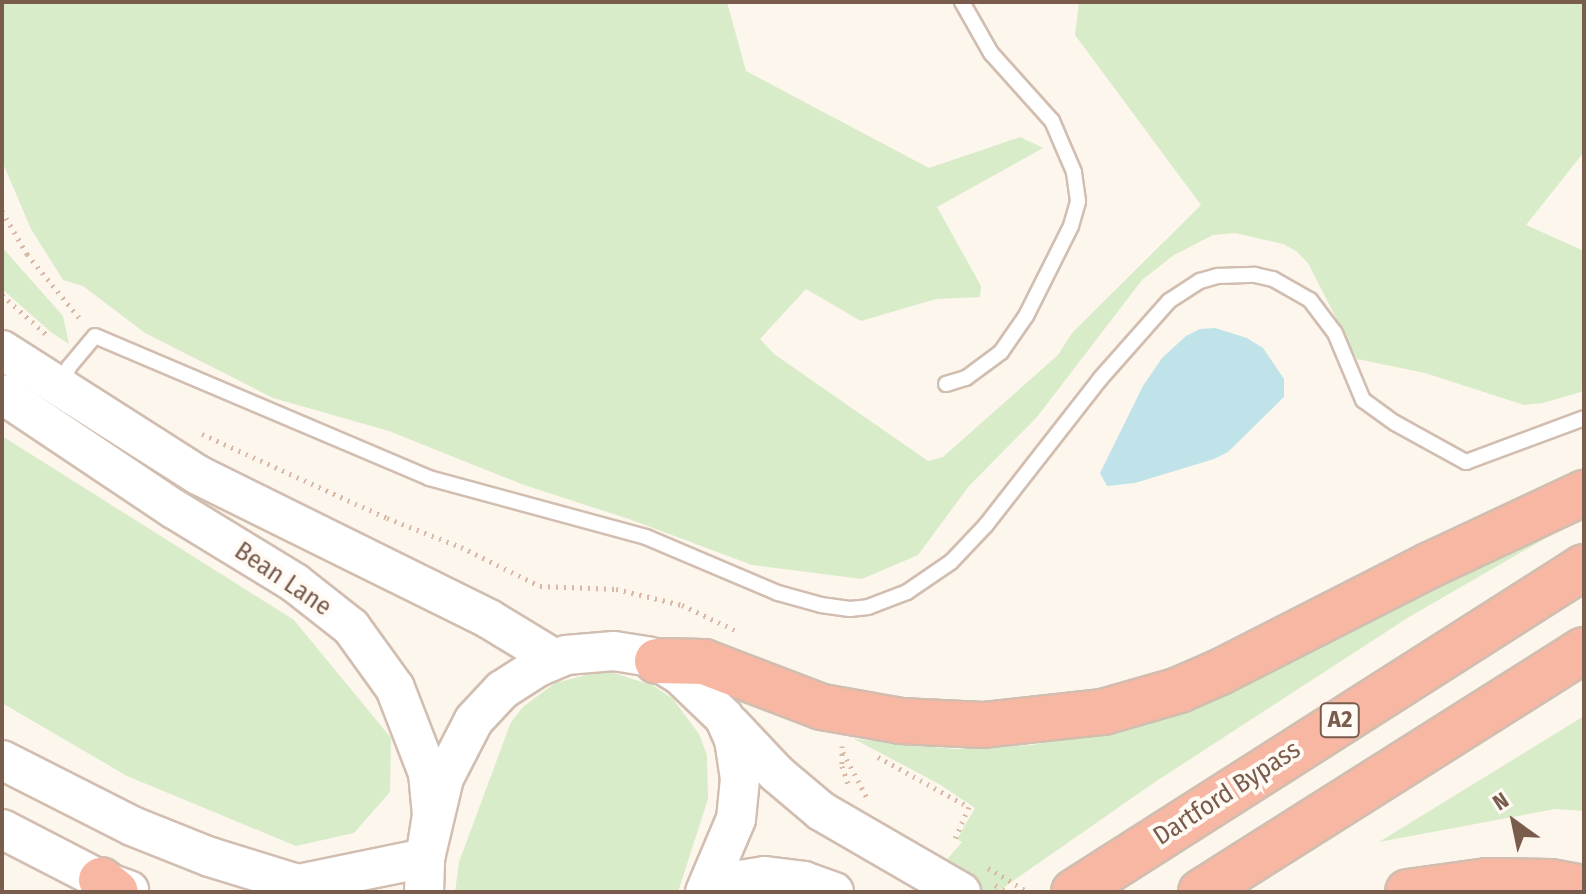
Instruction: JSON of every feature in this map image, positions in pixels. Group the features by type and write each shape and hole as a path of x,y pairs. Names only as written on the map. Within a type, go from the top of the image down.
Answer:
{"highway":[{"path":"657,661 704,662 822,707 901,721 983,725 1103,712 1179,690 1220,672 1430,565 1584,493"},
{"name":"Dartford Bypass","path":"1074,892 1584,567"},
{"path":"1201,892 1584,650"},
{"path":"1408,892 1487,881 1528,881 1584,888"}],"main road":[{"name":"Bean Lane","path":"2,350 198,475 489,619 555,659"},
{"name":"Bean Lane","path":"2,394 174,509 295,583 351,627 395,688 428,773 432,801 424,875"},
{"path":"2,760 132,826 210,857 298,884 424,875 444,778 474,720 510,683 555,659 614,651 657,661 692,684 754,752 806,800 961,892"},
{"path":"705,892 730,838 738,808 739,755 724,717"},
{"path":"2,829 117,888"},
{"path":"717,892 740,880 765,876 804,881 834,892"}],"lane":[{"path":"946,384 966,378 1001,352 1033,303 1071,226 1078,201 1074,172 1052,121 991,53 962,2"},
{"path":"61,389 78,355 95,336 420,475 646,537 778,593 842,609 868,607 896,597 951,562 986,525 1100,379 1169,301 1200,281 1218,276 1246,274 1273,279 1310,300 1335,333 1363,400 1395,423 1466,462 1584,418"}],"path":[{"path":"2,211 27,254 95,336"},
{"path":"2,295 46,335 78,355"},
{"path":"192,429 387,518 461,547 540,586 616,589 682,605 747,636"},
{"path":"842,742 853,744"},
{"path":"866,750 968,806 955,838"},
{"path":"842,751 859,787 872,801"}],"green space":[{"path":"2,2 727,2 746,71 929,168 1020,137 1043,148 937,207 981,286 980,297 936,299 861,321 806,289 760,339 774,354 928,461 943,457 1058,355 1072,333 1201,205 1075,35 1079,2 1584,2 1584,152 1526,225 1584,251 1584,391 1524,405 1425,373 1357,359 1308,263 1296,251 1283,244 1235,233 1213,235 1174,255 1142,280 1037,417 969,486 918,555 862,579 752,565 629,519 524,485 389,431 273,398 145,333 83,286 63,280 31,229 2,161"},
{"path":"2,247 63,316 69,344 2,289"},
{"path":"2,436 294,620 391,738 390,792 354,833 296,846 127,776 2,703"},
{"path":"1584,516 1409,617 1155,782 997,892 919,892 962,842 957,839 975,808 939,784 854,739 955,749 1032,745 1123,727 1218,693 1223,697 1389,606"},
{"path":"594,673 614,673 654,686 673,699 699,734 707,755 708,799 678,892 455,892 459,862 511,722 523,707 555,683"},
{"path":"1584,716 1584,811 1555,809 1379,842"}],"water":[{"path":"1215,328 1247,338 1263,348 1284,379 1284,397 1228,452 1135,483 1107,486 1100,473 1143,386 1162,358 1186,336 1200,329"}]}
